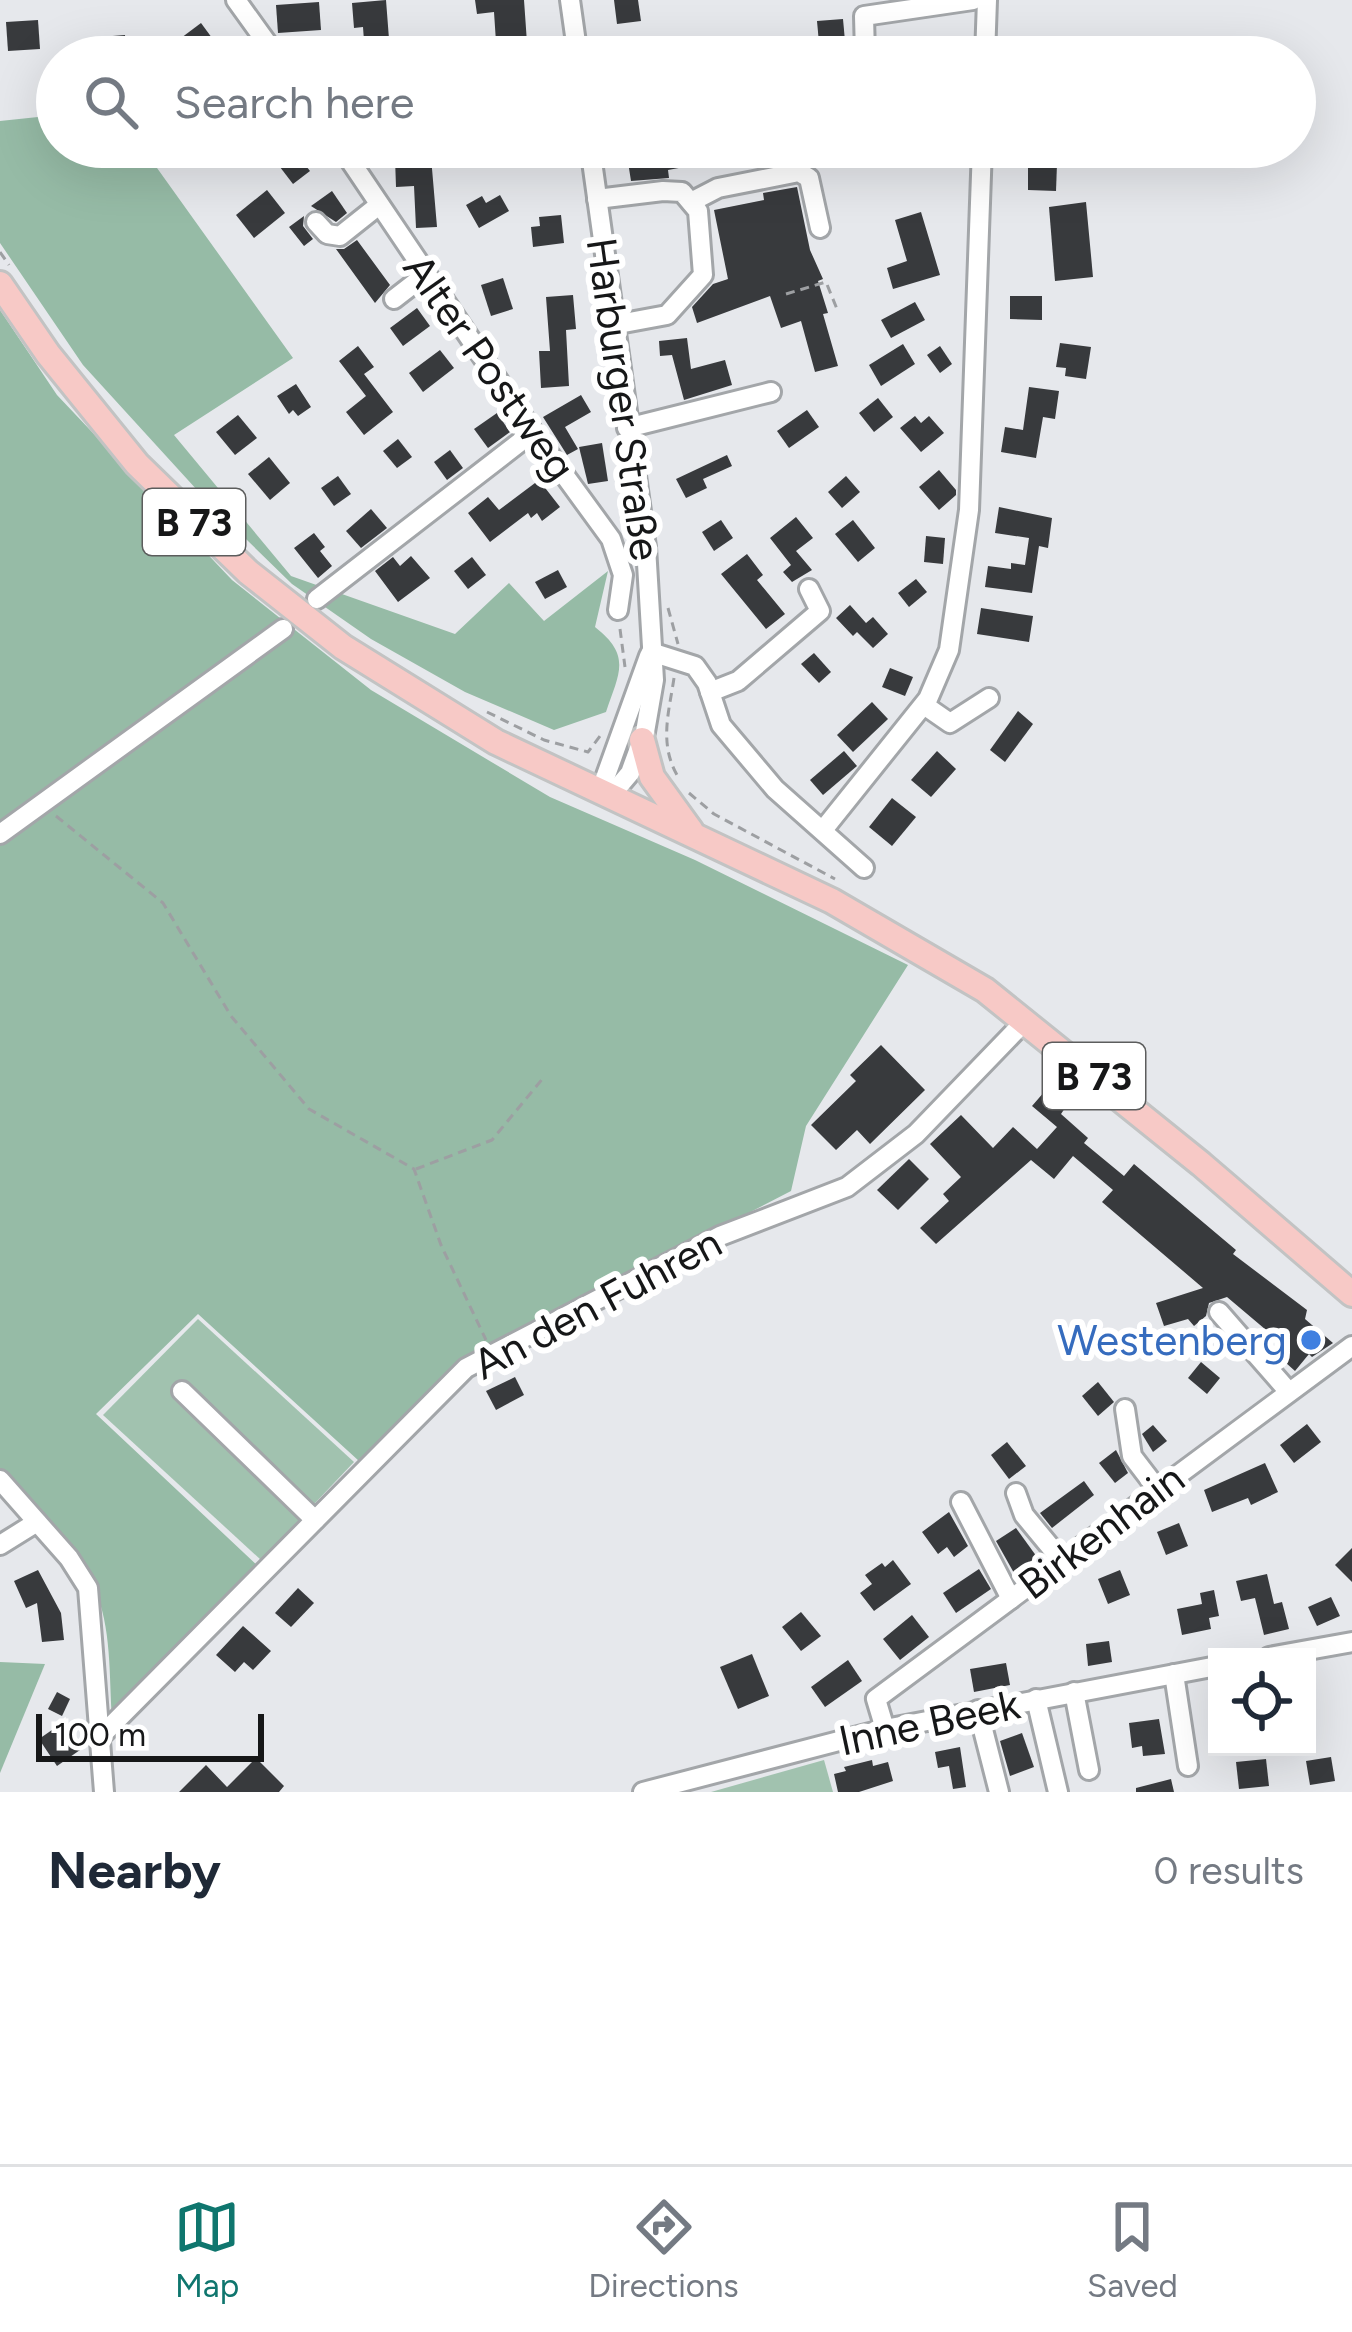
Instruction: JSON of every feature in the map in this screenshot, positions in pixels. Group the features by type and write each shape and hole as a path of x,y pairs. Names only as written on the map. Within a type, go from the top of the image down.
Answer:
{"main road":[{"name":"B 73","path":"6,277 95,415 182,510 248,572 343,647 496,742 844,908 985,990 1352,1294"},
{"path":"643,740 652,777 693,833"}],"street":[{"path":"236,0 262,36"},
{"path":"570,0 575,36"},
{"path":"865,36 864,16 973,0"},
{"path":"986,36 987,0"},
{"name":"Alter Postweg","path":"354,168 610,539 623,575 618,610"},
{"name":"Harburger Straße","path":"596,168 651,593 654,696 627,778 600,792"},
{"path":"823,830 924,705 949,650 969,510 981,168"},
{"path":"691,202 718,188 799,172 809,178 820,228"},
{"path":"597,199 682,192 698,211 703,275 667,315 613,325"},
{"path":"316,222 327,234 340,236 379,205"},
{"path":"394,299 425,275"},
{"path":"627,428 771,392"},
{"path":"317,599 533,432"},
{"path":"710,692 738,681 820,611 809,589"},
{"path":"0,834 283,629"},
{"path":"651,652 694,666 710,692 721,725 775,789 865,868"},
{"name":"Harburger Straße","path":"600,792 651,652"},
{"path":"924,705 950,723 989,698"},
{"name":"An den Fuhren","path":"100,1738 466,1368 720,1236 847,1186 916,1134 1026,1021"},
{"path":"1220,1312 1289,1392"},
{"name":"Birkenhain","path":"885,1729 876,1700 1352,1346"},
{"path":"182,1391 315,1520"},
{"path":"1126,1409 1132,1456 1157,1490"},
{"path":"0,1480 69,1558 88,1588 104,1792"},
{"path":"1016,1493 1024,1514 1062,1561"},
{"path":"961,1502 1011,1598"},
{"path":"0,1546 37,1522"},
{"path":"1316,1649 1352,1642"},
{"name":"Inne Beek","path":"643,1792 885,1729 1208,1668"},
{"path":"1174,1674 1188,1766"},
{"path":"1074,1692 1089,1771"},
{"path":"1036,1700 1058,1792"},
{"path":"978,1710 999,1792"}],"path":[{"path":"0,252 6,277"},
{"path":"786,294 826,282 837,309"},
{"path":"618,610 626,673"},
{"path":"473,705 544,740 588,752 609,724"},
{"path":"40,804 163,903 231,1016 309,1109 414,1169 441,1245 493,1354"},
{"path":"414,1169 492,1140 544,1077"}],"green space":[{"path":"36,117 36,168 157,168 293,358 174,435 291,576 455,634 509,583 544,621 608,571 595,627 614,647 619,666 606,712 554,730 465,692 371,639 292,584 208,502 83,365 0,243 0,121"},
{"path":"0,310 57,395 232,580 371,690 550,797 695,860 908,965 806,1126 791,1191 487,1348 359,1461 198,1314 96,1414 259,1567 112,1719 107,1635 94,1588 63,1540 0,1469"},
{"path":"198,1319 354,1462 261,1560 103,1415"},
{"path":"0,1662 45,1664 0,1773"},
{"path":"824,1760 833,1792 711,1792"}],"building":[{"path":"386,0 389,36 364,36 363,27 354,28 352,3"},
{"path":"475,0 524,0 527,36 496,36 494,12 477,14"},
{"path":"614,0 638,0 641,21 617,24"},
{"path":"319,2 321,30 278,33 276,5"},
{"path":"843,19 845,36 818,36 817,21"},
{"path":"38,20 36,49 8,51 6,22"},
{"path":"201,23 211,36 184,36"},
{"path":"281,168 308,168 310,171 293,184"},
{"path":"395,168 432,168 437,227 416,228 414,186 396,187"},
{"path":"629,168 679,168 668,170 669,178 631,181"},
{"path":"1028,168 1057,168 1056,191 1028,190"},
{"path":"797,187 810,250 823,279 818,281 828,313 823,314 838,366 815,372 801,321 781,328 770,296 697,323 692,307 713,284 728,279 714,210 764,200 763,193"},
{"path":"267,190 285,213 254,238 236,215"},
{"path":"332,191 347,213 336,222 311,206"},
{"path":"500,195 509,211 479,228 466,205 482,196 486,203"},
{"path":"1086,202 1093,277 1055,281 1049,207"},
{"path":"921,212 940,275 893,289 887,268 907,261 895,220"},
{"path":"561,215 564,243 533,247 531,227 540,226 539,217"},
{"path":"304,216 303,226 313,239 304,246 289,227"},
{"path":"357,240 390,285 375,303 336,249"},
{"path":"503,278 513,309 491,316 481,285"},
{"path":"573,295 576,329 566,330 569,386 541,388 539,351 550,351 546,297"},
{"path":"1010,296 1042,296 1042,320 1010,319"},
{"path":"915,302 925,320 891,338 881,320"},
{"path":"417,308 430,326 403,346 390,328"},
{"path":"687,338 691,369 725,360 732,385 684,400 672,355 660,356 659,341"},
{"path":"1060,343 1091,347 1086,379 1065,376 1066,368 1056,367"},
{"path":"903,344 915,364 881,386 869,365"},
{"path":"358,346 374,367 364,374 393,412 364,435 346,412 366,396 339,361"},
{"path":"940,346 952,364 940,373 927,355"},
{"path":"440,350 454,368 423,392 409,373"},
{"path":"296,384 311,407 298,416 293,410 289,414 277,396"},
{"path":"1029,387 1059,391 1055,419 1043,417 1036,458 1001,452 1005,427 1023,430"},
{"path":"581,395 591,412 565,427 578,449 567,455 543,417"},
{"path":"878,398 893,417 874,432 859,413"},
{"path":"807,410 819,427 789,448 777,431"},
{"path":"497,413 510,432 488,448 474,429"},
{"path":"238,415 257,438 235,455 216,432"},
{"path":"915,416 921,423 929,416 944,433 921,452 900,428"},
{"path":"398,439 412,457 397,468 383,451"},
{"path":"602,443 608,481 588,484 579,447"},
{"path":"450,450 463,468 447,480 434,462"},
{"path":"727,455 732,466 703,479 707,488 686,498 676,479"},
{"path":"269,457 290,483 270,500 248,474"},
{"path":"939,470 956,495 939,510 919,487"},
{"path":"338,476 351,494 334,506 321,488"},
{"path":"846,476 860,492 842,508 828,492"},
{"path":"539,480 560,507 542,521 537,513 531,518 528,513 490,542 468,513 488,497 499,510"},
{"path":"999,507 1052,518 1048,548 1039,546 1032,593 985,587 988,566 1011,569 1011,563 1025,565 1029,538 995,533"},
{"path":"371,509 387,528 361,548 346,531"},
{"path":"796,517 813,538 796,551 812,570 792,582 783,572 791,565 770,538"},
{"path":"721,520 733,538 714,551 702,532"},
{"path":"853,520 875,548 858,562 835,534"},
{"path":"314,533 332,566 318,578 294,548"},
{"path":"926,536 945,538 943,564 924,562"},
{"path":"747,554 763,575 757,580 785,614 766,629 721,574"},
{"path":"411,556 430,578 398,602 375,571 393,557 400,566"},
{"path":"472,557 486,575 468,589 454,571"},
{"path":"558,570 567,587 545,599 535,582"},
{"path":"916,579 927,592 909,607 898,593"},
{"path":"850,605 866,623 873,617 888,634 873,648 836,618"},
{"path":"981,608 1033,616 1029,642 977,634"},
{"path":"814,653 831,672 819,683 801,664"},
{"path":"890,668 913,677 905,696 882,687"},
{"path":"872,702 888,719 853,752 837,735"},
{"path":"1018,711 1033,724 1005,762 990,750"},
{"path":"844,751 857,766 823,795 810,780"},
{"path":"937,751 956,769 931,797 911,780"},
{"path":"892,798 916,817 892,846 869,827"},
{"path":"881,1045 925,1090 870,1144 857,1130 836,1150 811,1125 856,1081 850,1075"},
{"path":"1045,1091 1065,1108 1061,1114 1088,1138 1084,1143 1124,1176 1134,1164 1236,1250 1233,1254 1307,1310 1305,1319 1333,1343 1312,1357 1309,1354 1295,1371 1276,1354 1284,1345 1227,1297 1209,1303 1206,1316 1194,1326 1188,1319 1164,1326 1156,1303 1203,1288 1102,1202 1113,1190 1073,1156 1054,1179 1031,1160 936,1244 920,1228 949,1201 943,1194 961,1177 930,1144 961,1115 993,1148 1013,1127 1037,1149 1057,1127 1032,1106"},
{"path":"909,1159 929,1179 898,1210 877,1190"},
{"path":"1201,1362 1220,1378 1207,1394 1188,1378"},
{"path":"515,1377 524,1395 496,1410 486,1391"},
{"path":"1098,1382 1114,1402 1098,1416 1082,1396"},
{"path":"1307,1424 1321,1442 1294,1463 1280,1445"},
{"path":"1153,1425 1167,1441 1153,1452 1142,1434"},
{"path":"1007,1442 1026,1466 1009,1479 991,1455"},
{"path":"1116,1450 1128,1473 1115,1483 1099,1463"},
{"path":"1265,1463 1278,1492 1251,1505 1248,1498 1212,1512 1204,1490"},
{"path":"1084,1481 1094,1495 1052,1528 1040,1513"},
{"path":"949,1512 968,1546 954,1557 947,1547 938,1554 922,1532"},
{"path":"1179,1523 1188,1546 1166,1555 1157,1532"},
{"path":"1016,1528 1037,1557 1014,1573 996,1541"},
{"path":"1352,1548 1352,1582 1335,1565"},
{"path":"893,1560 911,1584 874,1611 860,1593 872,1584 865,1575"},
{"path":"979,1569 991,1589 956,1613 943,1593"},
{"path":"38,1570 61,1613 64,1640 42,1642 37,1603 26,1608 14,1581"},
{"path":"1120,1570 1130,1595 1108,1604 1098,1579"},
{"path":"1267,1574 1274,1604 1282,1602 1289,1629 1264,1635 1255,1598 1241,1601 1236,1581"},
{"path":"298,1588 314,1603 291,1627 275,1613"},
{"path":"1214,1590 1219,1616 1209,1618 1211,1629 1182,1635 1177,1609 1202,1604 1200,1593"},
{"path":"1331,1597 1340,1616 1317,1626 1308,1607"},
{"path":"801,1612 821,1636 801,1651 782,1627"},
{"path":"912,1615 929,1637 900,1660 883,1639"},
{"path":"243,1626 271,1651 253,1670 244,1662 235,1672 216,1655"},
{"path":"1109,1641 1112,1662 1088,1666 1086,1644"},
{"path":"752,1654 769,1696 738,1709 720,1667"},
{"path":"848,1660 862,1681 825,1707 811,1687"},
{"path":"1006,1663 1010,1685 974,1692 970,1669"},
{"path":"57,1692 70,1699 62,1716 48,1709"},
{"path":"1159,1719 1165,1754 1143,1756 1142,1746 1132,1748 1129,1723"},
{"path":"62,1723 80,1750 57,1766 39,1739"},
{"path":"1022,1733 1034,1767 1010,1776 1000,1741"},
{"path":"960,1747 966,1787 953,1789 949,1766 938,1768 935,1752"},
{"path":"1331,1757 1335,1781 1310,1785 1306,1761"},
{"path":"256,1758 284,1786 279,1792 179,1792 206,1765 227,1787"},
{"path":"1266,1759 1269,1786 1239,1789 1236,1762"},
{"path":"872,1760 873,1766 888,1762 893,1781 859,1792 838,1792 834,1774"},
{"path":"1171,1779 1174,1792 1136,1792 1136,1788"}],"place":[{"name":"Westenberg","path":"1311,1340"}]}
